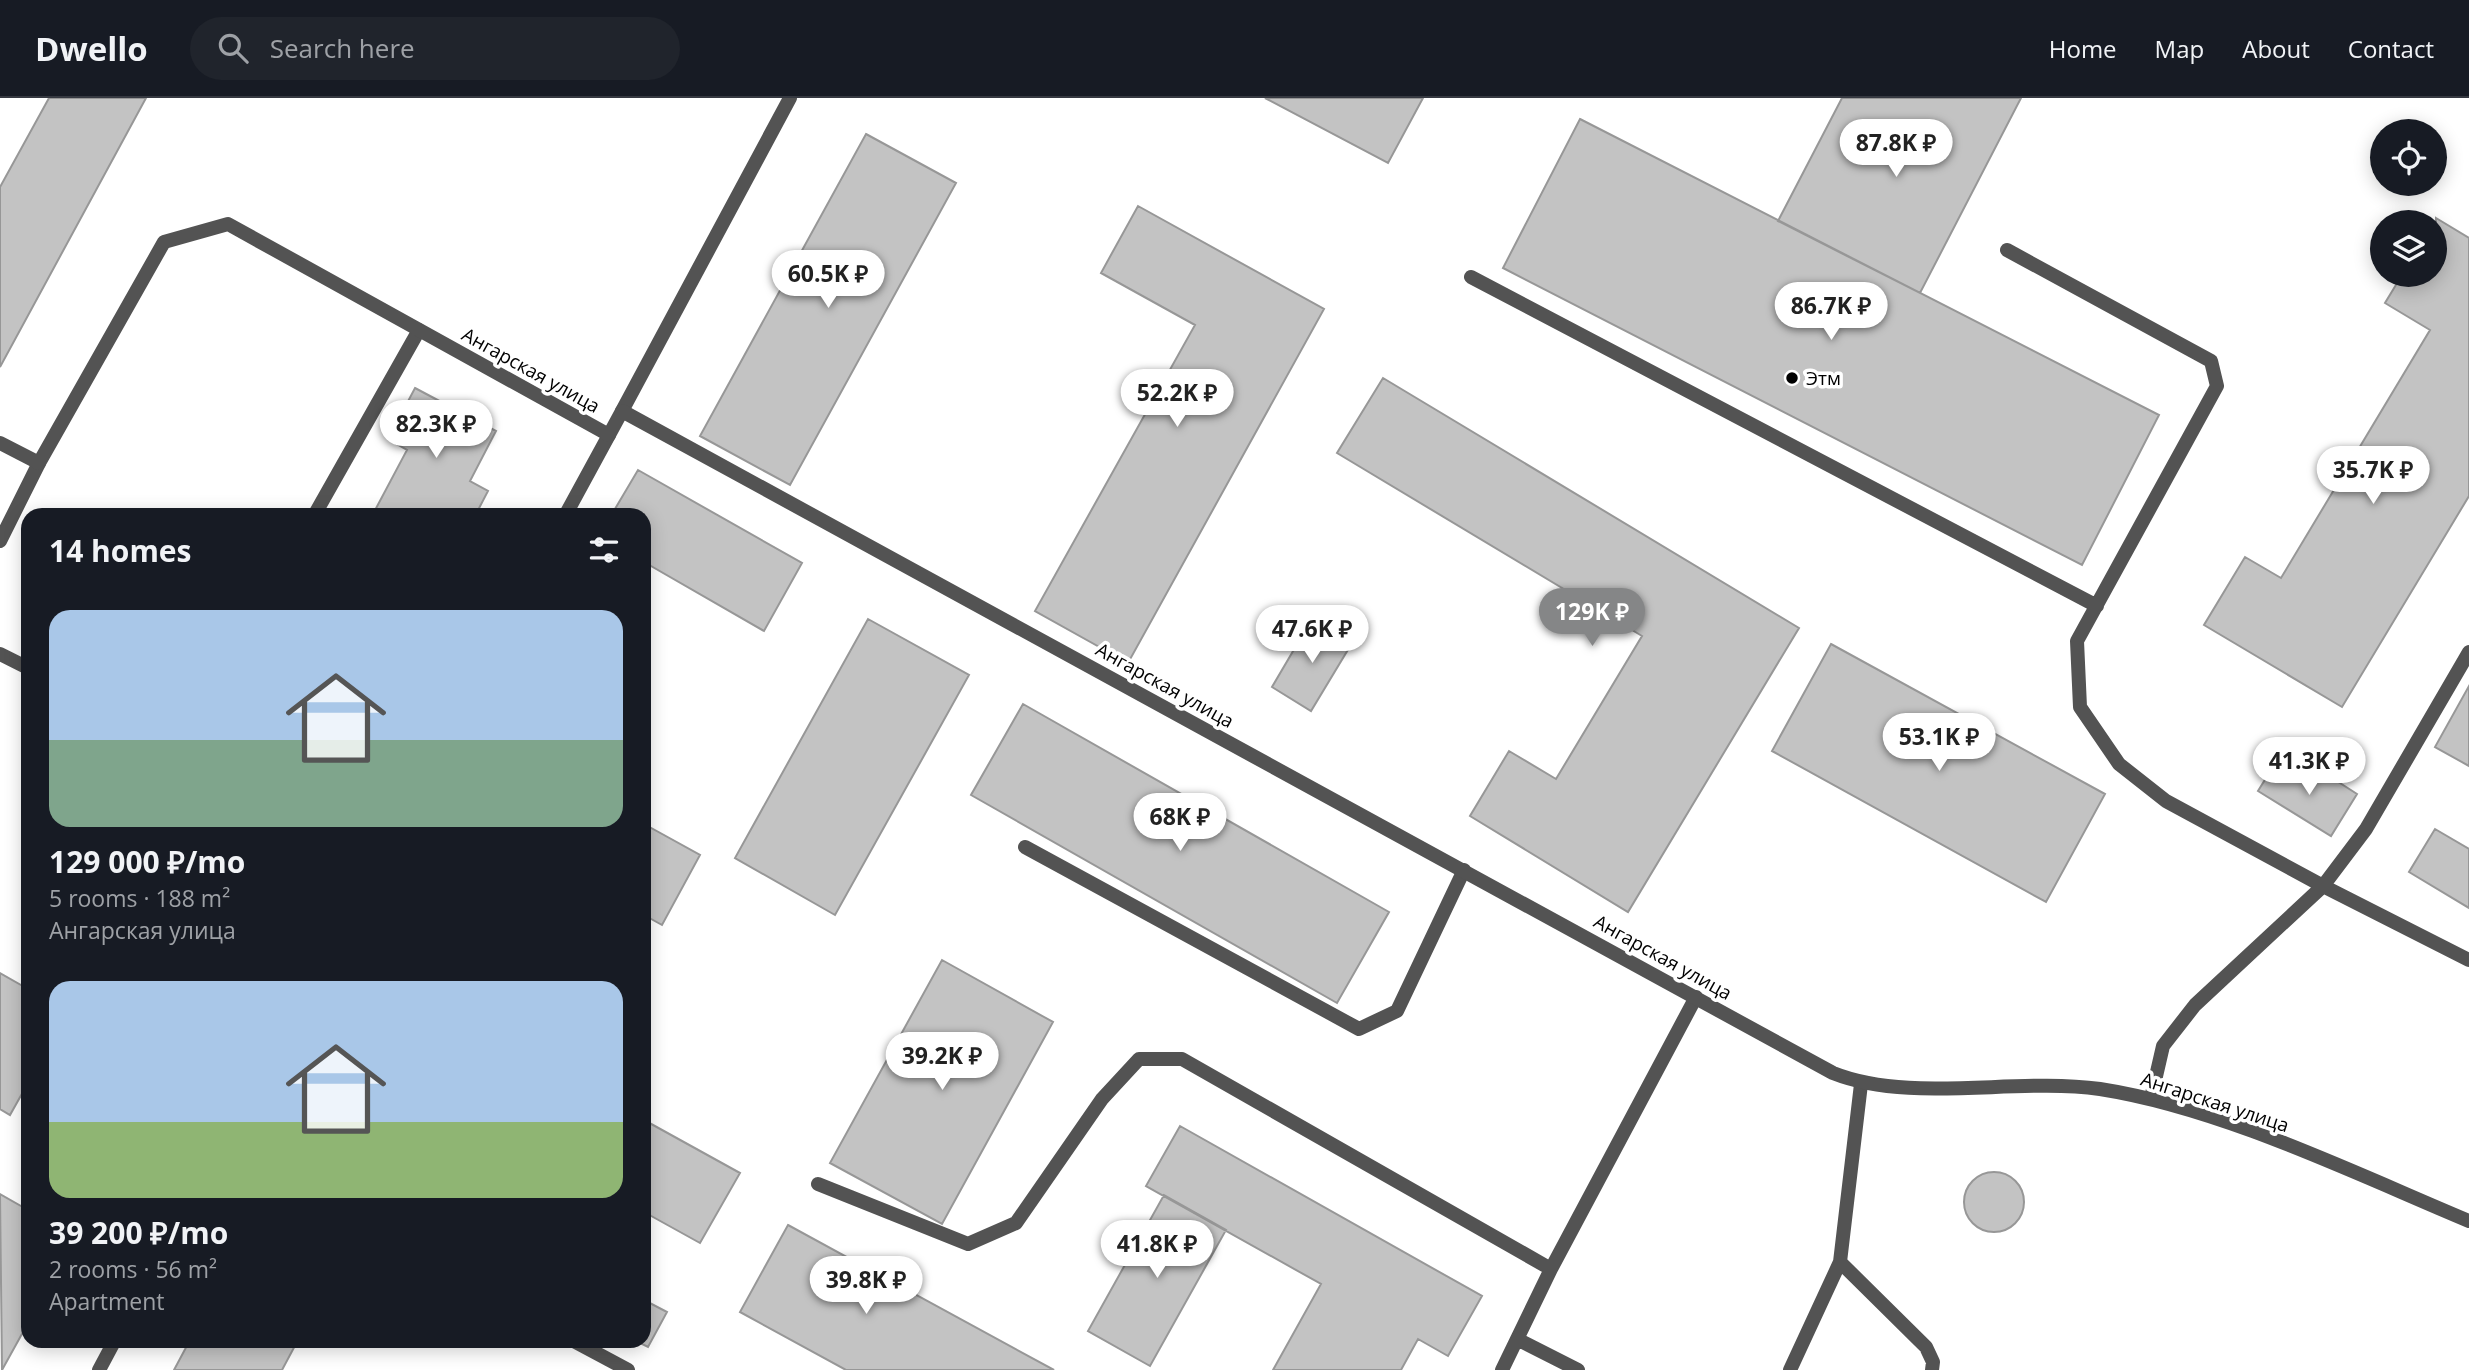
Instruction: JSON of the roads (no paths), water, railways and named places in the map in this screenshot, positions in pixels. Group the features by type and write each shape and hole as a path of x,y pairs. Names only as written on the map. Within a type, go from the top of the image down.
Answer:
{"street":[{"path":"622,411 790,98"},
{"name":"Ангарская улица","path":"0,541 39,463 164,242 228,224 610,435 622,411 1833,1073 1861,1084 1900,1087 2045,1085 2151,1098 2313,1156 2469,1221"},
{"path":"2007,250 2211,361 2217,386 2077,641 2080,708 2119,764 2166,801 2323,886 2469,960"},
{"path":"1471,277 2097,606"},
{"path":"318,508 419,330"},
{"path":"569,508 610,435"},
{"path":"0,443 39,463"},
{"path":"2151,1098 2162,1046 2195,1004 2323,886 2366,830 2469,652"},
{"path":"0,654 21,664"},
{"path":"1025,847 1359,1029 1397,1011 1464,870"},
{"path":"1502,1370 1551,1269 1696,997"},
{"path":"818,1184 968,1244 1016,1223 1102,1099 1139,1059 1182,1059 1551,1269"},
{"path":"1790,1370 1840,1262 1861,1084"},
{"path":"1840,1262 1926,1348 1933,1362 1932,1370"},
{"path":"1517,1339 1578,1370"},
{"path":"99,1370 111,1348"},
{"path":"587,1348 628,1370"}],"place":[{"name":"Этм","path":"1792,378"}]}
